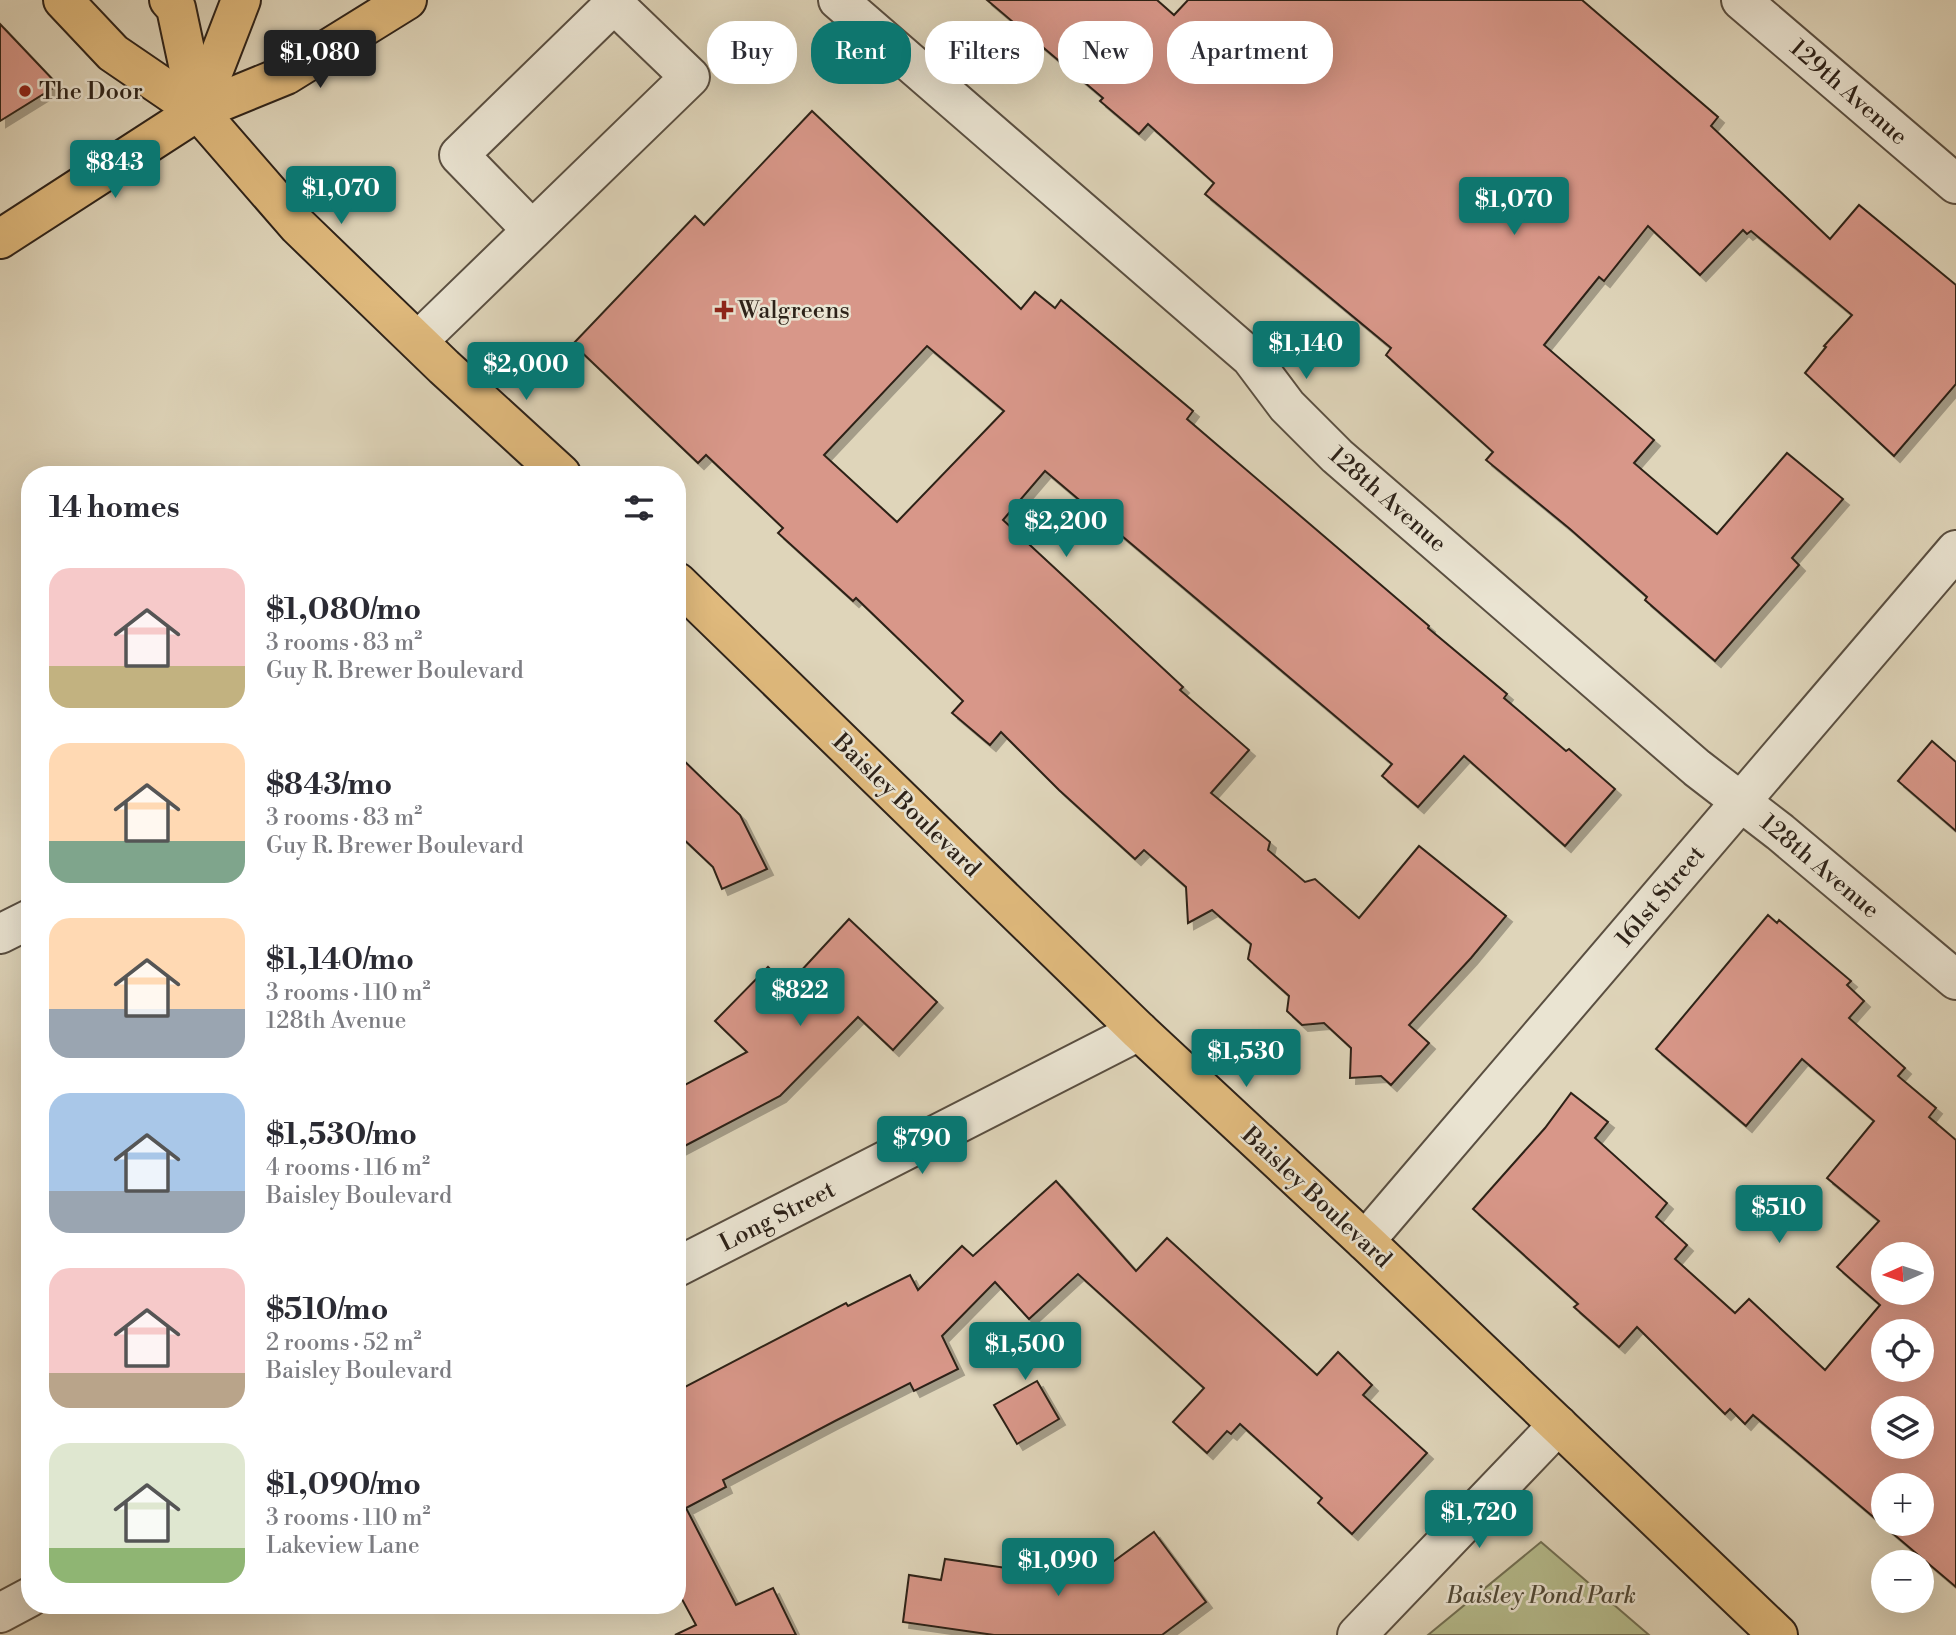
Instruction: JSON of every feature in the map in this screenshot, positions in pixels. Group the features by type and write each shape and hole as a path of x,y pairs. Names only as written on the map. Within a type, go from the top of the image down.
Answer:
{"main road":[{"path":"63,0 113,53 198,111 299,226 552,466"},
{"path":"169,0 176,8 198,111"},
{"path":"198,111 241,0"},
{"path":"0,239 198,111 286,75 407,0"},
{"name":"Baisley Boulevard","path":"686,595 1139,1031 1558,1424 1778,1635"}],"street":[{"name":"128th Avenue","path":"838,0 1251,358 1287,406 1337,456 1677,750 1956,980"},
{"name":"129th Avenue","path":"1741,0 1956,184"},
{"path":"418,341 690,77 612,2 459,155 532,230"},
{"name":"161st Street","path":"1364,1241 1956,550"},
{"path":"0,934 21,924"},
{"name":"Long Street","path":"686,1262 1139,1031"},
{"path":"1357,1635 1558,1424"},
{"path":"0,1613 21,1602"}],"green space":[{"name":"Baisley Pond Park","path":"1541,1542 1649,1635 1428,1635"}],"building":[{"path":"987,0 1157,0 1174,15 1188,0 1582,0 1718,117 1711,126 1830,239 1859,205 1956,285 1956,384 1894,456 1805,373 1826,347 1824,346 1852,315 1751,231 1747,234 1743,230 1700,275 1648,226 1604,281 1599,277 1544,345 1654,440 1634,463 1717,534 1787,453 1843,499 1792,558 1799,565 1715,661 1570,529 1486,460 1493,452 1386,355 1391,348 1205,194 1214,183 1148,124 1139,134 1100,101 1103,98 1086,84 1153,84 1153,21 1058,21 1058,60 1044,48 1044,21 1012,21"},
{"path":"0,24 58,85 0,121"},
{"path":"812,111 1021,309 1035,292 1055,308 1061,300 1193,411 1187,419 1507,694 1504,698 1615,789 1565,846 1464,756 1418,807 1382,776 1392,764 1045,471 1003,520 1183,687 1180,690 1249,750 1211,793 1270,842 1268,850 1305,882 1315,879 1359,918 1419,846 1506,916 1409,1025 1429,1043 1391,1085 1381,1076 1350,1078 1351,1048 1324,1023 1302,1025 1287,1011 1289,996 1248,959 1251,944 1212,910 1188,923 1186,887 1144,850 1135,859 1059,790 1001,732 990,745 952,713 963,701 856,598 853,601 778,533 783,528 706,455 698,463 573,344 695,216 704,225","holes":["927,346 1004,411 897,522 824,455"]},
{"path":"1932,741 1956,762 1956,831 1898,781"},
{"path":"686,763 740,815 767,869 722,889 713,867 686,842"},
{"path":"1768,915 1777,923 1779,920 1851,981 1847,985 1864,1001 1849,1018 1905,1068 1898,1076 1936,1108 1929,1117 1956,1140 1956,1587 1934,1568 1934,1550 1912,1550 1896,1536 1934,1536 1934,1473 1871,1473 1871,1515 1753,1415 1745,1424 1730,1409 1725,1414 1637,1327 1619,1347 1574,1307 1578,1304 1473,1209 1545,1128 1571,1093 1608,1122 1595,1138 1667,1203 1656,1217 1687,1245 1675,1259 1735,1313 1749,1299 1825,1370 1879,1306 1934,1306 1934,1242 1871,1242 1871,1297 1837,1267 1879,1221 1827,1178 1874,1121 1802,1059 1746,1126 1656,1049"},
{"path":"849,919 937,1002 893,1050 858,1017 780,1096 686,1145 686,1084 747,1052 715,1021 768,967 787,986"},
{"path":"1056,1181 1136,1271 1167,1238 1317,1375 1338,1352 1372,1385 1363,1395 1427,1453 1352,1534 1318,1503 1322,1498 1240,1424 1231,1434 1227,1431 1207,1453 1173,1422 1204,1388 1078,1274 1029,1319 995,1282 942,1336 958,1369 914,1391 910,1383 835,1421 723,1480 726,1487 686,1508 686,1386 846,1303 848,1306 910,1275 918,1290 962,1246 973,1256"},
{"path":"1037,1381 1059,1419 1017,1444 994,1405"},
{"path":"686,1508 736,1605 773,1588 796,1635 675,1635 696,1625 686,1607"},
{"path":"1154,1532 1206,1602 1162,1635 994,1635 903,1622 909,1575 941,1580 945,1559 1088,1580"}],"place":[{"name":"The Door","path":"25,91"},
{"name":"Walgreens","path":"724,310"}]}
